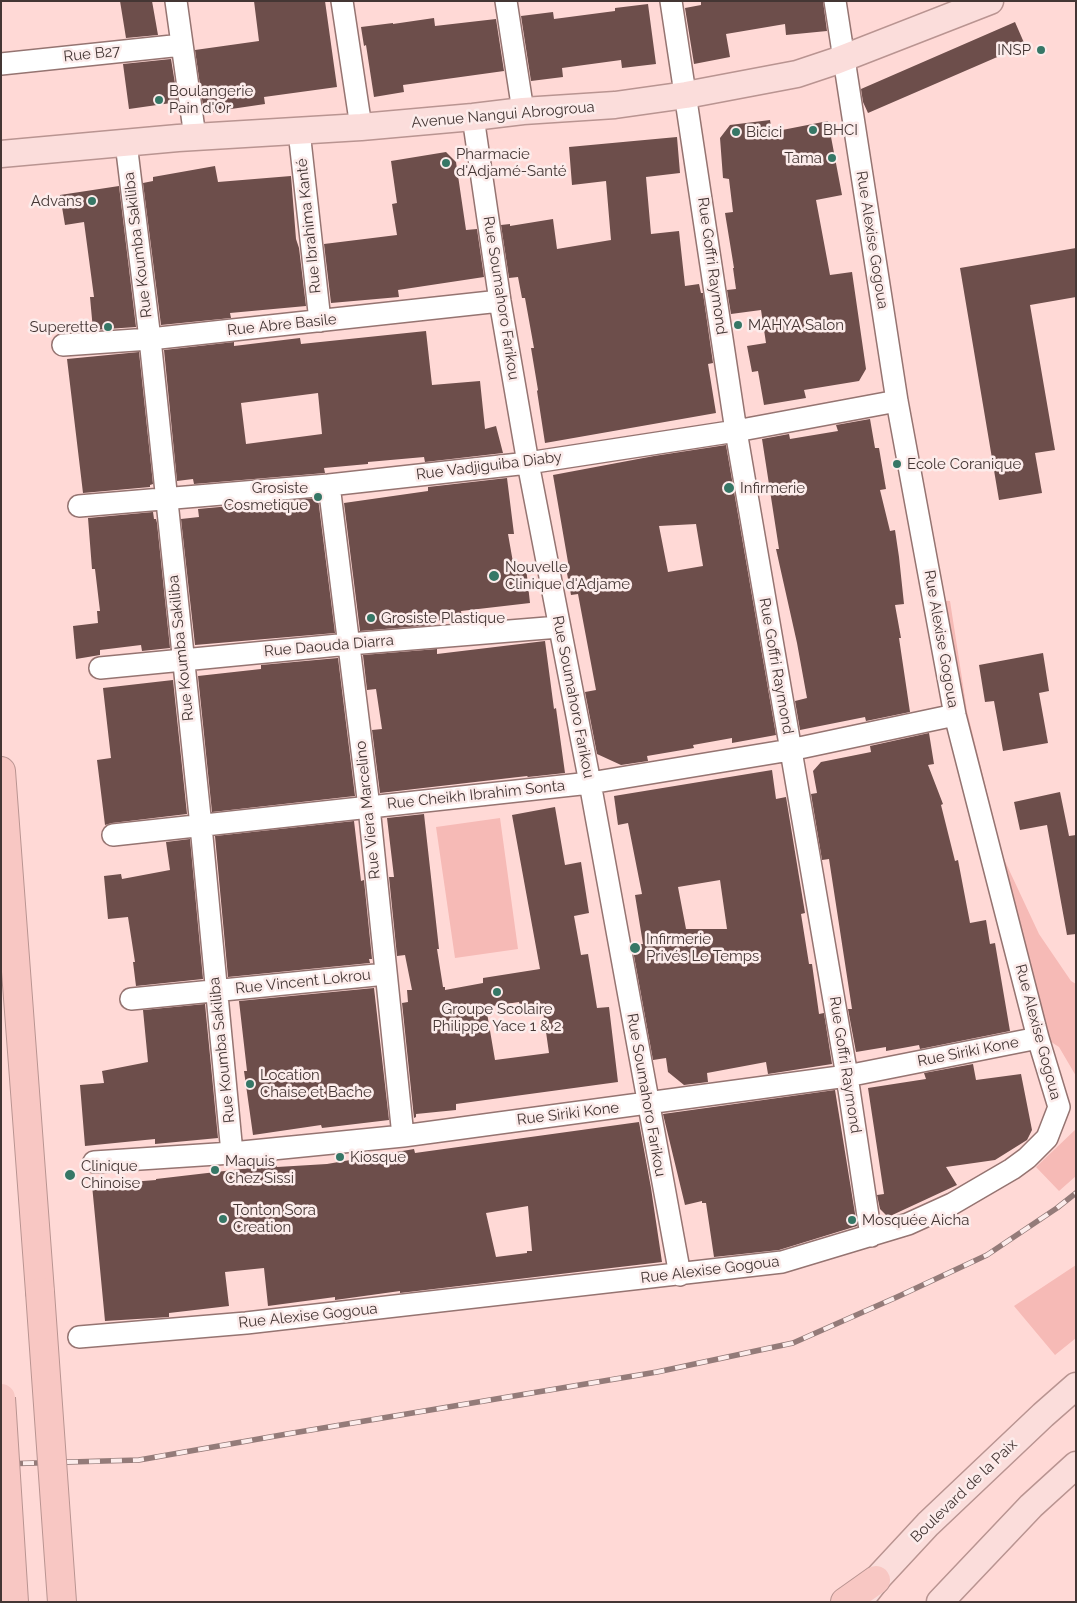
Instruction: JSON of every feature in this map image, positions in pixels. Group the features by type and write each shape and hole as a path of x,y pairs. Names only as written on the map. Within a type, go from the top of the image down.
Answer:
{"highway":[{"path":"1,771 62,1602"},
{"path":"1,1398 14,1602"},
{"path":"845,1602 876,1580"}],"main road":[{"name":"Avenue Nangui Abrogroua","path":"1,154 195,137 361,127 524,111 615,105 686,95 797,74 990,1"},
{"name":"Boulevard de la Paix","path":"859,1602 876,1580 928,1524 1076,1386"},
{"path":"940,1602 1031,1506 1076,1465"}],"street":[{"path":"176,1 195,137"},
{"path":"342,1 361,127"},
{"path":"506,1 524,111"},
{"name":"Rue Goffri Raymond","path":"671,1 736,431 848,1076 871,1236"},
{"name":"Rue Alexise Gogoua","path":"79,1337 246,1324 782,1262 908,1224 967,1197 1012,1170 1047,1138 1059,1107 1038,1038 955,715 897,401 835,1"},
{"name":"Rue B27","path":"1,64 182,45"},
{"name":"Rue Soumahoro Farikou","path":"473,117 500,301 528,463 590,783 680,1275"},
{"name":"Rue Ibrahima Kanté","path":"299,131 320,321"},
{"name":"Rue Koumba Sakiliba","path":"126,143 150,339 165,499 201,826 232,1153"},
{"name":"Rue Abre Basile","path":"64,345 150,339 500,301"},
{"name":"Rue Vadjiguiba Diaby","path":"79,506 329,485 528,463 736,431 897,401"},
{"name":"Rue Viera Marcelino","path":"329,485 369,806 403,1136"},
{"name":"Rue Daouda Diarra","path":"100,668 350,644 559,627"},
{"name":"Rue Cheikh Ibrahim Sonta","path":"113,835 590,783 790,750 955,715"},
{"name":"Rue Vincent Lokrou","path":"130,999 386,974"},
{"name":"Rue Siriki Kone","path":"94,1162 232,1153 403,1136 648,1104 848,1076 1038,1038"}],"shaded area":[{"path":"935,600 950,601 967,711 1003,857 1039,934 1071,981 1076,984 1076,1076 1059,1047 1022,1023"},
{"path":"500,818 518,949 455,958 436,827"},
{"path":"1076,1129 1076,1176 1059,1191 1036,1167"},
{"path":"1076,1265 1076,1338 1055,1355 1014,1306"}],"building":[{"path":"120,1 152,1 158,35 126,38"},
{"path":"254,1 325,1 337,87 264,97 265,104 204,113 195,50 259,41"},
{"path":"701,1 823,1 827,31 786,35 785,24 726,34 730,57 694,64 685,8 701,5"},
{"path":"648,4 656,64 622,68 621,60 562,68 563,77 531,81 521,16 553,12 554,19 615,11 615,8"},
{"path":"434,18 435,26 496,19 504,71 403,85 404,92 374,97 366,45 364,46 361,27"},
{"path":"1015,22 1025,45 868,113 863,102 861,89"},
{"path":"171,59 178,102 129,109 123,64"},
{"path":"770,120 772,132 828,121 842,195 816,200 830,275 852,272 866,369 859,381 804,390 806,398 764,405 758,371 752,372 747,346 766,343 761,310 731,314 727,290 736,289 725,213 733,212 729,179 723,178 720,138 730,125"},
{"path":"677,137 680,173 646,177 651,234 679,231 685,286 699,284 701,293 703,293 713,363 708,364 716,413 545,443 531,348 534,348 525,298 522,298 518,277 509,278 501,225 510,224 510,226 553,219 557,249 611,240 606,181 572,185 569,147"},
{"path":"446,152 456,162 466,230 477,229 484,277 398,290 399,297 331,303 324,244 397,235 392,204 397,203 391,161"},
{"path":"215,166 218,182 291,176 296,239 299,248 306,306 230,313 231,318 161,325 143,183 153,181 153,177"},
{"path":"119,186 136,327 93,330 90,297 94,297 84,222 65,225 60,195"},
{"path":"1076,248 1076,297 1030,305 1055,450 1035,453 1042,493 999,500 960,268"},
{"path":"426,331 432,385 480,381 485,429 496,426 503,453 425,462 424,457 368,462 368,464 324,468 325,473 194,484 193,479 177,481 164,350 234,342 234,346 300,338 301,344","holes":["318,393 322,434 246,444 241,403"]},
{"path":"139,352 153,484 150,487 83,493 67,359"},
{"path":"870,419 875,448 879,448 886,489 880,490 890,531 895,530 899,557 904,604 895,605 910,712 866,721 865,717 800,730 795,701 807,698 776,549 779,549 762,439 789,434 790,439 838,431 836,425"},
{"path":"726,445 776,735 732,743 732,738 693,745 694,748 647,756 648,761 621,765 597,754 585,692 596,690 578,594 571,595 566,568 569,568 553,475","holes":["696,524 703,566 668,572 659,526"]},
{"path":"507,478 514,534 508,534 514,568 526,567 530,603 461,611 462,618 434,621 434,625 360,631 344,503 428,491 428,487"},
{"path":"318,498 335,633 195,645 181,519 199,517 198,509"},
{"path":"153,512 157,523 170,648 142,651 141,645 100,650 100,655 76,659 73,626 98,623 97,611 100,611 95,569 92,569 88,518"},
{"path":"545,641 565,773 380,793 372,730 382,729 376,689 367,690 363,655 437,649 437,654"},
{"path":"1043,653 1049,691 1039,693 1048,743 1003,751 994,701 985,702 979,665"},
{"path":"338,658 355,796 212,812 198,676 261,669 261,665"},
{"path":"173,680 187,814 105,825 97,760 111,758 103,688"},
{"path":"929,733 934,764 928,765 943,804 941,805 955,861 958,860 970,923 986,920 990,944 995,943 1010,1031 920,1049 919,1045 886,1051 886,1047 856,1052 848,1009 852,1009 829,859 822,860 811,794 817,793 813,771 821,762 871,752 870,746"},
{"path":"772,770 776,799 786,797 805,913 801,914 809,964 812,964 819,1014 824,1013 832,1064 768,1074 766,1062 707,1073 708,1082 684,1085 668,1072 666,1058 653,1060 632,945 643,944 635,895 642,894 628,823 618,825 614,796","holes":["720,880 727,929 686,929 678,887"]},
{"path":"1060,792 1069,836 1076,835 1076,934 1067,935 1047,825 1020,830 1014,802"},
{"path":"555,807 565,865 581,862 589,913 574,916 581,955 588,954 597,1008 609,1007 618,1082 456,1104 456,1110 416,1114 414,1118 402,1003 408,1002 407,990 412,990 405,955 397,956 389,877 394,877 387,818 424,814 439,949 437,949 445,990 483,983 483,978 540,969 512,815","holes":["519,1002 520,1007 542,1004 549,1053 495,1060 486,1007"]},
{"path":"354,821 361,881 364,880 372,959 369,959 370,963 228,977 215,836"},
{"path":"190,839 203,979 136,986 133,962 135,962 128,917 108,919 104,876 121,874 122,879 170,870 166,842"},
{"path":"374,988 389,1120 322,1128 321,1125 253,1135 244,1071 247,1071 239,1001"},
{"path":"205,1004 218,1138 155,1144 155,1139 85,1146 80,1085 104,1083 102,1071 148,1062 143,1010"},
{"path":"973,1064 976,1080 1021,1074 1032,1130 1027,1140 995,1160 946,1167 957,1185 888,1217 880,1209 877,1195 884,1194 868,1088 926,1079 924,1073"},
{"path":"835,1090 857,1226 779,1250 714,1257 706,1203 702,1203 702,1201 685,1205 663,1114"},
{"path":"639,1122 662,1262 400,1293 400,1291 335,1300 335,1297 268,1306 264,1268 225,1272 229,1306 169,1313 169,1317 105,1321 92,1185 156,1180 276,1165 277,1167 327,1164 414,1149 415,1153","holes":["528,1206 532,1251 496,1257 486,1213"]}],"railway":[{"path":"1,1464 139,1460 657,1372 793,1343 987,1255 1076,1193"}],"place":[{"name":"INSP","path":"1041,50"},
{"name":"Boulangerie Pain d'Or","path":"159,100"},
{"name":"BHCI","path":"813,130"},
{"name":"Bicici","path":"736,132"},
{"name":"Tama","path":"832,158"},
{"name":"Pharmacie d'Adjamé-Santé","path":"446,163"},
{"name":"Advans","path":"92,201"},
{"name":"MAHYA Salon","path":"738,325"},
{"name":"Superette","path":"108,327"},
{"name":"Ecole Coranique","path":"897,464"},
{"name":"Infirmerie","path":"729,488"},
{"name":"Grosiste Cosmetique","path":"318,497"},
{"name":"Nouvelle Clinique d'Adjame","path":"494,576"},
{"name":"Grosiste Plastique","path":"371,618"},
{"name":"Infirmerie Privés Le Temps","path":"635,948"},
{"name":"Groupe Scolaire Philippe Yace 1 & 2","path":"497,992"},
{"name":"Location Chaise et Bache","path":"250,1084"},
{"name":"Kiosque","path":"340,1157"},
{"name":"Maquis Chez Sissi","path":"215,1170"},
{"name":"Clinique Chinoise","path":"70,1175"},
{"name":"Tonton Sora Creation","path":"223,1219"},
{"name":"Mosquée Aicha","path":"852,1220"}]}
